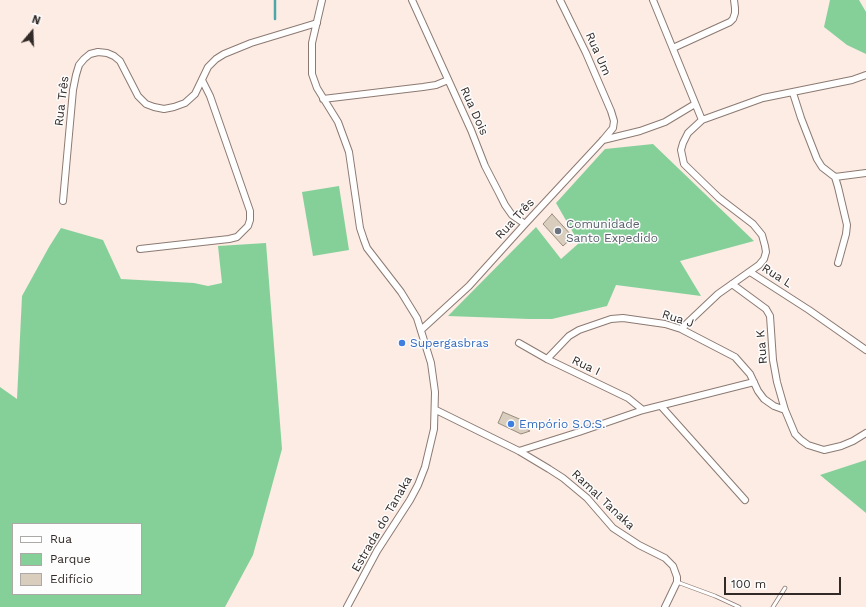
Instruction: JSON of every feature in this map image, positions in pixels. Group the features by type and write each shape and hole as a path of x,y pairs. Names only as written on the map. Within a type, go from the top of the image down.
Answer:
{"street":[{"name":"Estrada do Tanaka","path":"322,0 312,43 312,74 317,88 338,122 349,152 360,228 368,248 411,308 422,330 431,362 436,410 434,429 425,467 418,485 377,551 347,607"},
{"name":"Rua Dois","path":"412,0 505,205 512,215 525,224"},
{"name":"Rua Um","path":"560,0 586,53 613,118"},
{"path":"653,0 702,120"},
{"path":"673,48 726,24 733,19 735,8 734,0"},
{"name":"Rua Três","path":"63,201 73,90 79,65 90,54 98,52 108,53 114,56 120,61 129,82 138,96 146,104 164,109 184,103 195,94 208,67 224,54 251,43 317,23"},
{"path":"750,272 764,259 766,252 762,235 753,224 719,198 684,164 681,150 682,143 688,133 702,120 763,98 852,80 866,75"},
{"path":"140,249 237,237 248,226 250,211 210,96 202,80"},
{"path":"323,99 424,87 436,85 448,80"},
{"path":"793,93 817,159 822,167 835,177 847,225 838,263"},
{"path":"604,140 640,131 664,122 695,104"},
{"name":"Rua Três","path":"422,330 469,286 604,140 613,128 613,118"},
{"path":"835,177 866,173"},
{"name":"Rua L","path":"681,329 732,284 750,272 809,310 866,350"},
{"name":"Rua K","path":"732,284 764,306 768,311 770,316 774,367 777,382 794,434 815,448 824,450 853,442 866,433"},
{"name":"Rua J","path":"547,359 570,336 579,330 611,319 623,318 665,324 681,329 735,357 746,368 761,396 768,403 785,410"},
{"name":"Rua I","path":"520,343 547,359 628,398 643,410"},
{"path":"518,451 643,410 754,382"},
{"path":"661,406 745,500"},
{"name":"Ramal Tanaka","path":"436,410 518,451 574,486 587,498 613,528 639,545 665,558 673,566 677,577 677,582"},
{"path":"665,607 677,582"}],"lane":[{"path":"677,582 715,596 739,607"},
{"path":"773,607 785,588"}],"green space":[{"path":"830,0 859,0 866,12 866,54 847,45 824,27"},
{"path":"653,144 754,241 680,261 701,296 616,285 607,306 552,319 448,316 536,227 561,259 579,243 556,203 605,149"},
{"path":"339,186 349,250 313,256 302,192"},
{"path":"61,228 103,240 121,279 194,283 208,286 222,283 218,246 266,243 282,449 253,555 225,607 0,607 0,387 17,399 22,296"},
{"path":"866,460 866,513 820,475"}],"building":[{"name":"Comunidade Santo Expedido","path":"552,214 573,237 563,246 543,224"},
{"name":"Empório S.O.S.","path":"503,412 524,421 521,426 530,431 521,434 498,423"}],"waterway":[{"path":"275,0 275,19"}],"place":[{"name":"Comunidade Santo Expedido","path":"558,231"},
{"name":"Supergasbras","path":"402,343"},
{"name":"Empório S.O.S.","path":"511,424"}]}
